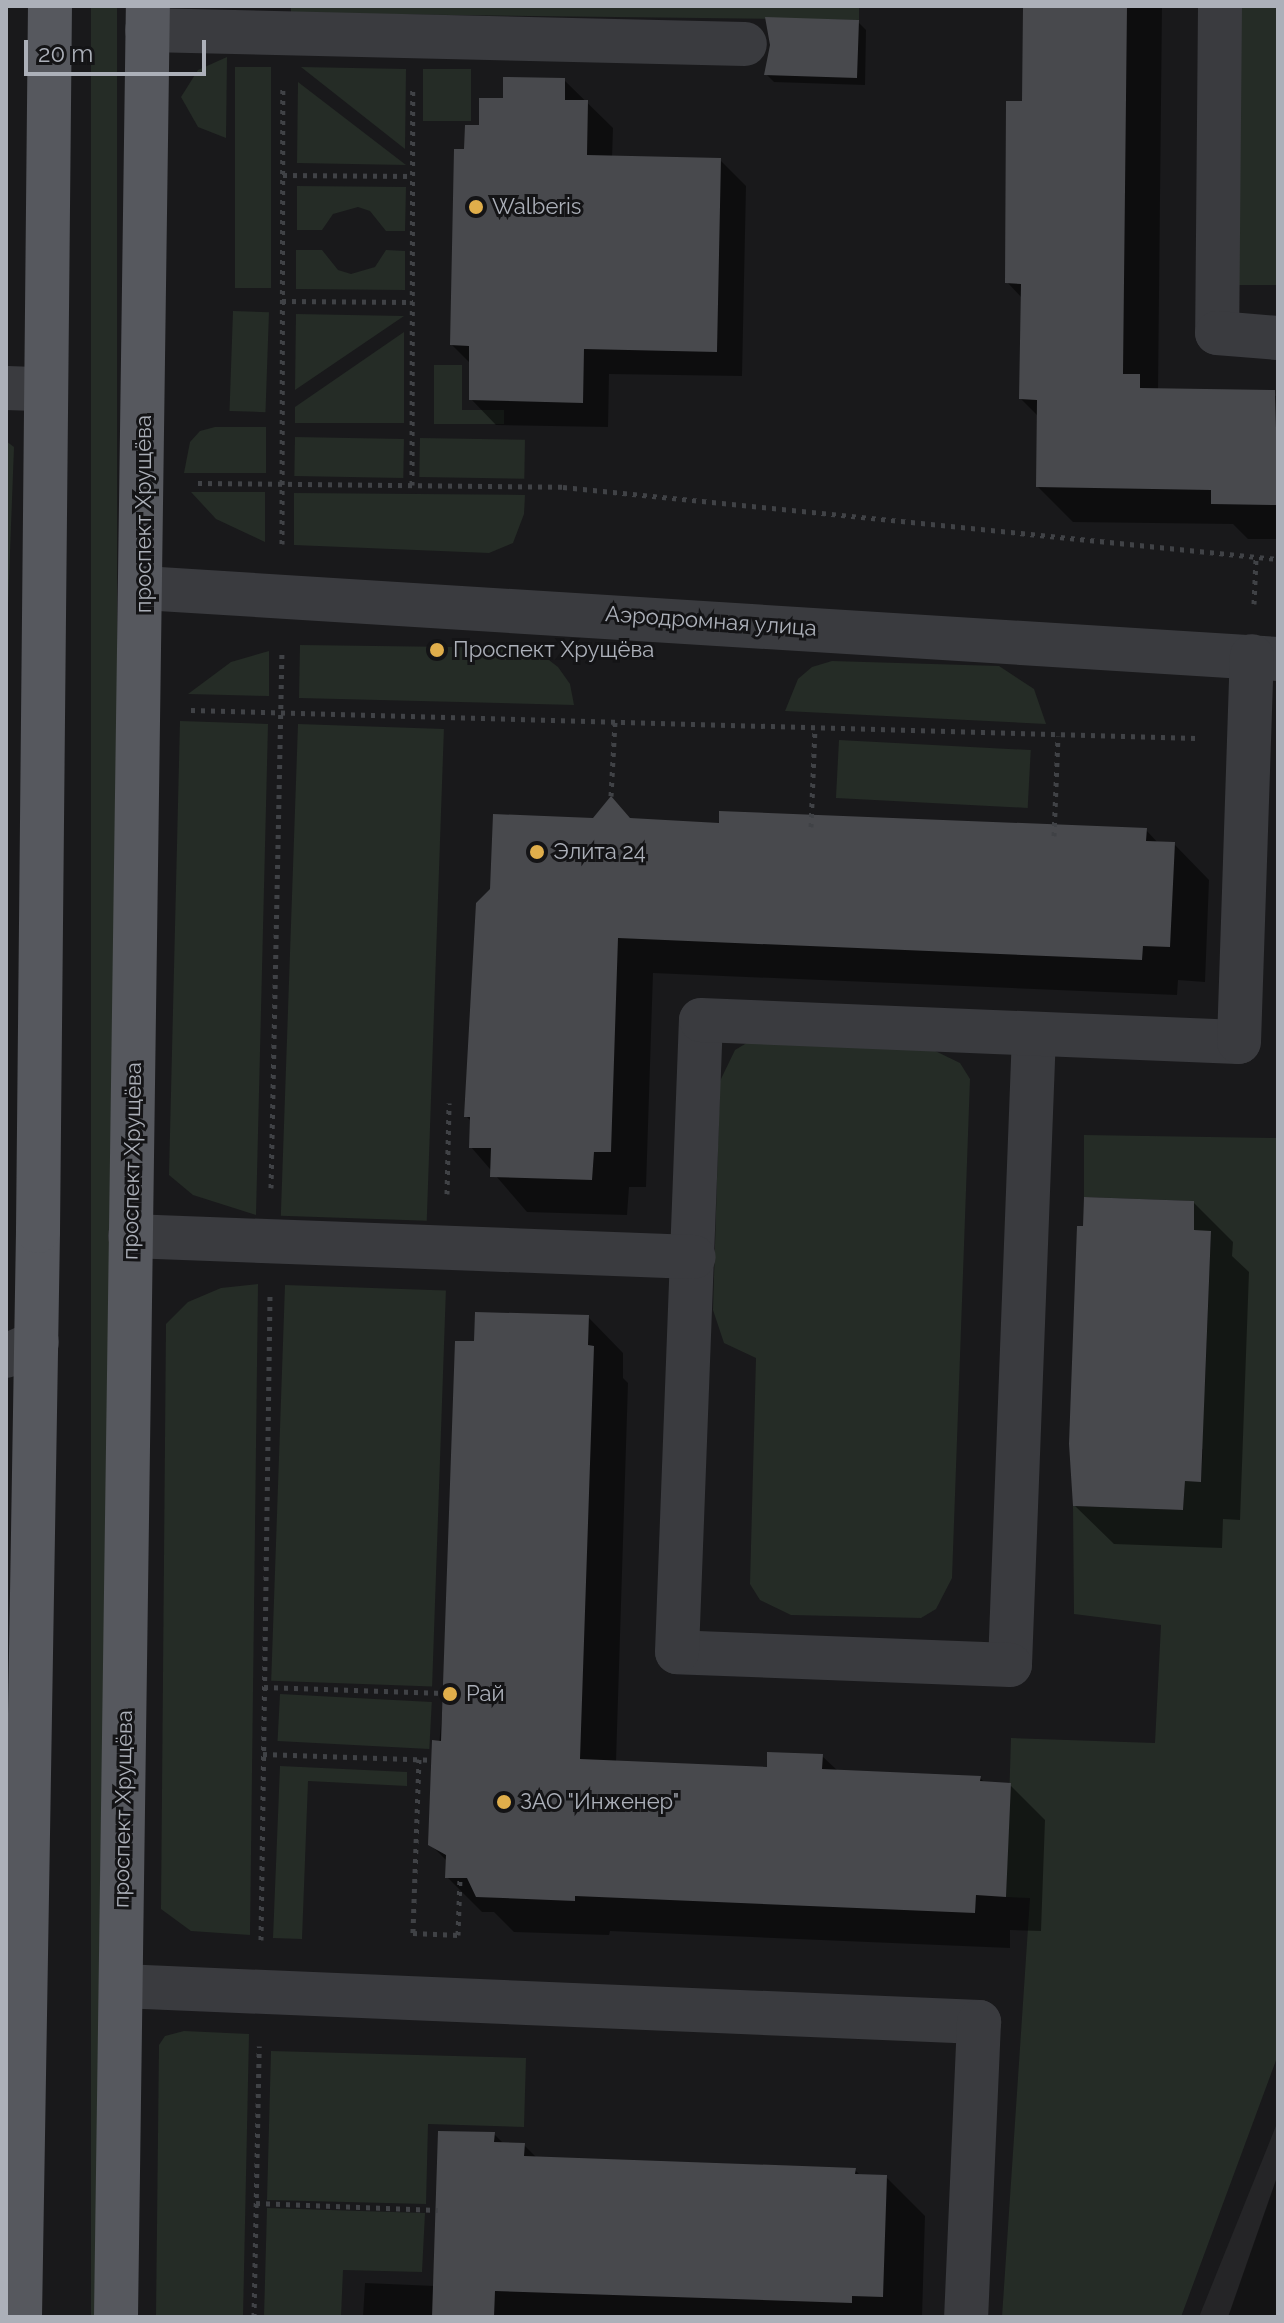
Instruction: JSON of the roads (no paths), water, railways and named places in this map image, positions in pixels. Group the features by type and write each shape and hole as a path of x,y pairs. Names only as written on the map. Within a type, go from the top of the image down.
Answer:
{"main road":[{"path":"20,2317 25,389 50,6"},
{"name":"проспект Хрущёва","path":"116,2317 130,1236 143,588 148,18"}],"street":[{"path":"1220,6 1217,333 1278,338"},
{"path":"148,18 284,33 745,44"},
{"name":"Аэродромная улица","path":"143,588 1265,658"},
{"path":"1034,1034 1010,1665 677,1652 701,1020 1239,1042 1249,739 1265,658"},
{"path":"130,1236 694,1257"},
{"path":"121,1986 979,2022 966,2317"}],"place":[{"name":"Walberis","path":"476,207"},
{"name":"Проспект Хрущёва","path":"437,650"},
{"name":"Элита 24","path":"537,852"},
{"name":"Рай","path":"450,1694"},
{"name":"ЗАО \"Инженер\"","path":"504,1802"}]}
